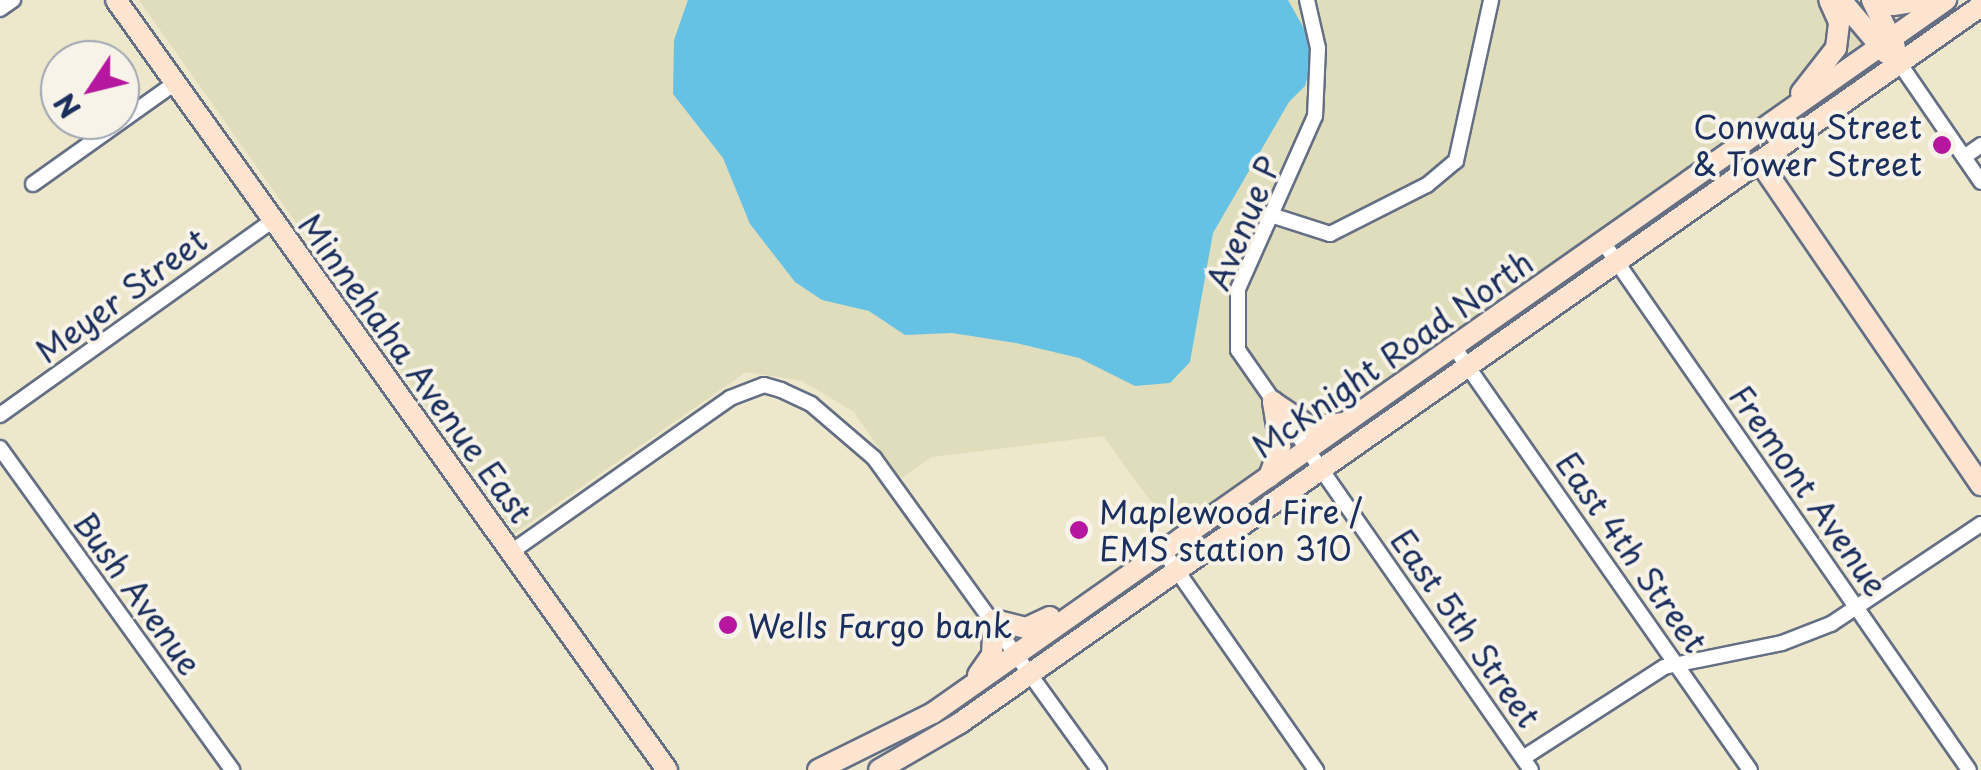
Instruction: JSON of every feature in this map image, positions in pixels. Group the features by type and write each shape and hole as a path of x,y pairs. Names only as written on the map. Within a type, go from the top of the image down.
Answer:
{"main road":[{"name":"Minnehaha Avenue East","path":"116,0 667,770"},
{"path":"1782,116 1836,48 1839,22 1828,0"},
{"path":"1841,0 1886,43 1900,64"},
{"path":"1872,0 1886,43"},
{"path":"1883,0 1893,5 1926,0"},
{"name":"McKnight Road North","path":"818,770 894,736 968,689 1946,0"},
{"name":"McKnight Road North","path":"879,770 1031,673 1981,6"},
{"path":"1759,161 1981,485"},
{"path":"1274,402 1310,427 1353,418"},
{"path":"1268,478 1280,446 1274,402"},
{"path":"968,689 992,655 994,620 1026,628 1095,598"},
{"path":"644,738 654,770"}],"street":[{"path":"0,9 12,0"},
{"name":"Avenue P","path":"1307,0 1318,48 1315,116 1238,290 1234,328 1247,367 1308,450"},
{"path":"1274,216 1330,234 1427,185 1456,161 1491,0"},
{"path":"1900,64 1981,182"},
{"path":"32,184 175,83"},
{"path":"1964,157 1981,145"},
{"name":"Meyer Street","path":"0,415 273,220"},
{"name":"Fremont Avenue","path":"1603,242 1969,770"},
{"name":"East 4th Street","path":"1454,347 1750,770"},
{"path":"510,552 730,398 764,385 811,404 874,458 1017,652 1098,770"},
{"name":"Bush Avenue","path":"0,448 232,770"},
{"name":"East 5th Street","path":"1308,450 1527,764"},
{"path":"1527,764 1676,662 1782,642 1858,609 1981,524"},
{"path":"497,534 534,536"},
{"path":"1164,552 1316,770"}],"shaded area":[{"path":"139,0 1932,0 1175,534 1103,436 932,457 900,479 854,412 802,381 746,372 515,533"}],"water":[{"path":"688,0 1288,0 1315,48 1305,86 1289,102 1213,233 1190,362 1170,383 1135,386 1079,358 1016,343 952,333 905,335 869,311 822,300 795,282 750,224 723,158 673,94 674,40"}],"place":[{"name":"Conway Street & Tower Street","path":"1942,145"},
{"name":"Maplewood Fire / EMS station 310","path":"1079,530"},
{"name":"Wells Fargo bank","path":"728,625"}]}
